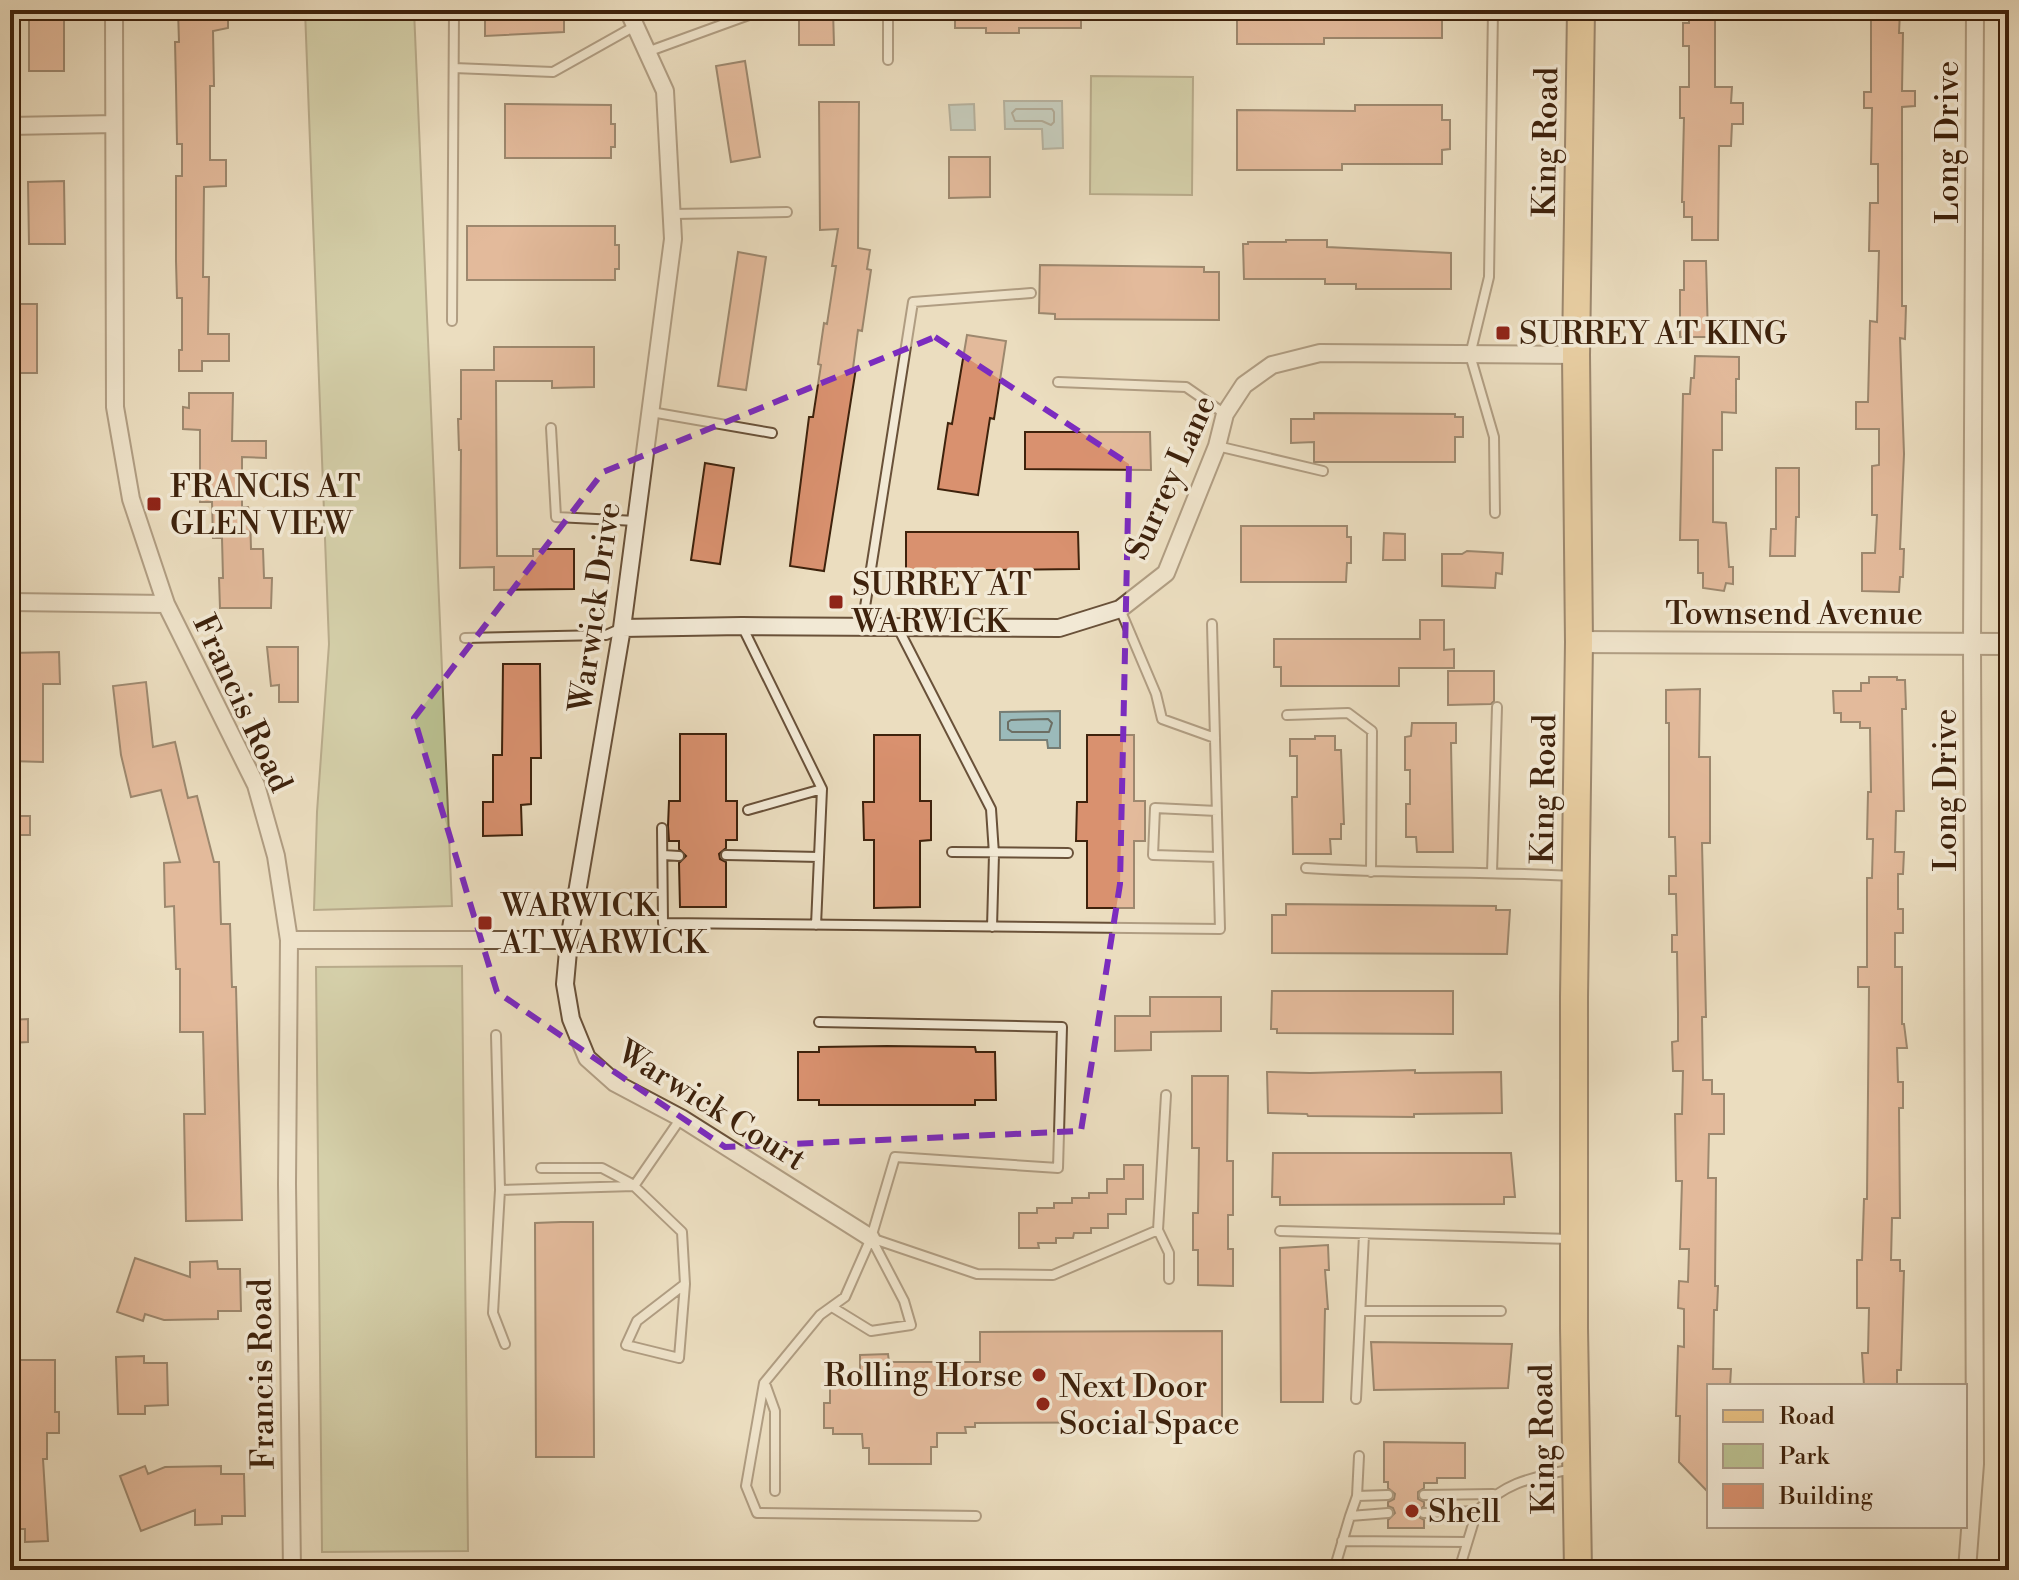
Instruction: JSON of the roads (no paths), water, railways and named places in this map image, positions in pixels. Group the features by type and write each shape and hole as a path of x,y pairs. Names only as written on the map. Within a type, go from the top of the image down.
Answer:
{"main road":[{"name":"King Road","path":"1578,1570 1574,1239 1579,642 1576,355 1581,10"}],"street":[{"name":"Francis Road","path":"114,10 115,407 131,499 166,604 256,785 276,856 289,940 287,1184 292,1570"},
{"name":"Long Drive","path":"1967,1570 1975,1464 1972,644 1975,10"},
{"name":"Warwick Drive","path":"569,940 622,628 673,239 665,91 632,18"},
{"path":"10,126 114,124"},
{"name":"Surrey Lane","path":"622,628 1059,628 1120,609 1166,573 1217,446 1225,414 1244,385 1272,365 1320,353 1576,355"},
{"path":"10,602 166,604"},
{"name":"Townsend Avenue","path":"1579,642 2009,644"},
{"path":"289,940 569,940"},
{"name":"Warwick Court","path":"569,940 565,984 571,1019 587,1058 615,1083 681,1118 871,1238"}],"lane":[{"path":"888,10 888,60"},
{"path":"1493,10 1489,277 1470,355 1494,437 1495,513"},
{"path":"452,321 454,11"},
{"path":"647,52 757,12"},
{"path":"454,68 553,72 632,18"},
{"path":"672,214 787,212"},
{"path":"862,627 913,302 1031,293"},
{"path":"1058,382 1186,387 1225,414"},
{"path":"650,411 772,433"},
{"path":"551,428 556,517 636,521"},
{"path":"1217,446 1323,471"},
{"path":"1120,609 1156,694 1162,719 1215,738"},
{"path":"662,828 663,923 1220,929 1212,624"},
{"path":"742,626 822,789 816,925"},
{"path":"897,627 991,809 994,854 992,927"},
{"path":"465,638 606,635 622,628"},
{"path":"1492,872 1497,707"},
{"path":"1287,715 1348,713 1372,731 1371,872"},
{"path":"748,810 822,789"},
{"path":"1217,811 1155,808 1153,855 1218,857"},
{"path":"952,852 1068,853"},
{"path":"663,855 679,856"},
{"path":"726,855 819,857"},
{"path":"1306,868 1576,876"},
{"path":"819,1022 1062,1027 1058,1168 895,1157 871,1238 845,1297 820,1315 764,1383 746,1486 757,1513 976,1516"},
{"path":"496,1035 500,1190 493,1313 505,1344"},
{"path":"1166,1095 1158,1230 1169,1253 1169,1279"},
{"path":"634,1186 681,1118"},
{"path":"541,1168 602,1168 634,1186 682,1232 685,1284 679,1358 626,1345 637,1321 685,1284"},
{"path":"500,1190 634,1186"},
{"path":"871,1238 977,1274 1053,1275 1158,1230"},
{"path":"1280,1231 1574,1239"},
{"path":"1356,1399 1364,1235"},
{"path":"832,1307 871,1331 911,1325 904,1301 871,1238"},
{"path":"1362,1311 1501,1311"},
{"path":"764,1383 775,1411 775,1491"},
{"path":"1334,1570 1357,1496 1359,1456"},
{"path":"1459,1570 1477,1511 1494,1494 1517,1481 1577,1468"},
{"path":"1424,1495 1494,1494"},
{"path":"1357,1496 1388,1495"},
{"path":"1424,1513 1477,1511"},
{"path":"1350,1516 1388,1513"},
{"path":"1342,1541 1467,1542"}],"water":[{"path":"1004,101 1062,101 1063,148 1043,149 1042,129 1005,129"},
{"path":"974,104 975,130 951,130 949,105"},
{"path":"1060,711 1060,748 1048,748 1047,740 1000,740 1000,712"}],"place":[{"name":"SURREY AT KING","path":"1503,333"},
{"name":"FRANCIS AT GLEN VIEW","path":"154,504"},
{"name":"SURREY AT WARWICK","path":"836,602"},
{"name":"WARWICK AT WARWICK","path":"485,923"},
{"name":"Rolling Horse","path":"1039,1375"},
{"name":"Next Door Social Space","path":"1043,1404"},
{"name":"Shell","path":"1412,1511"}]}
